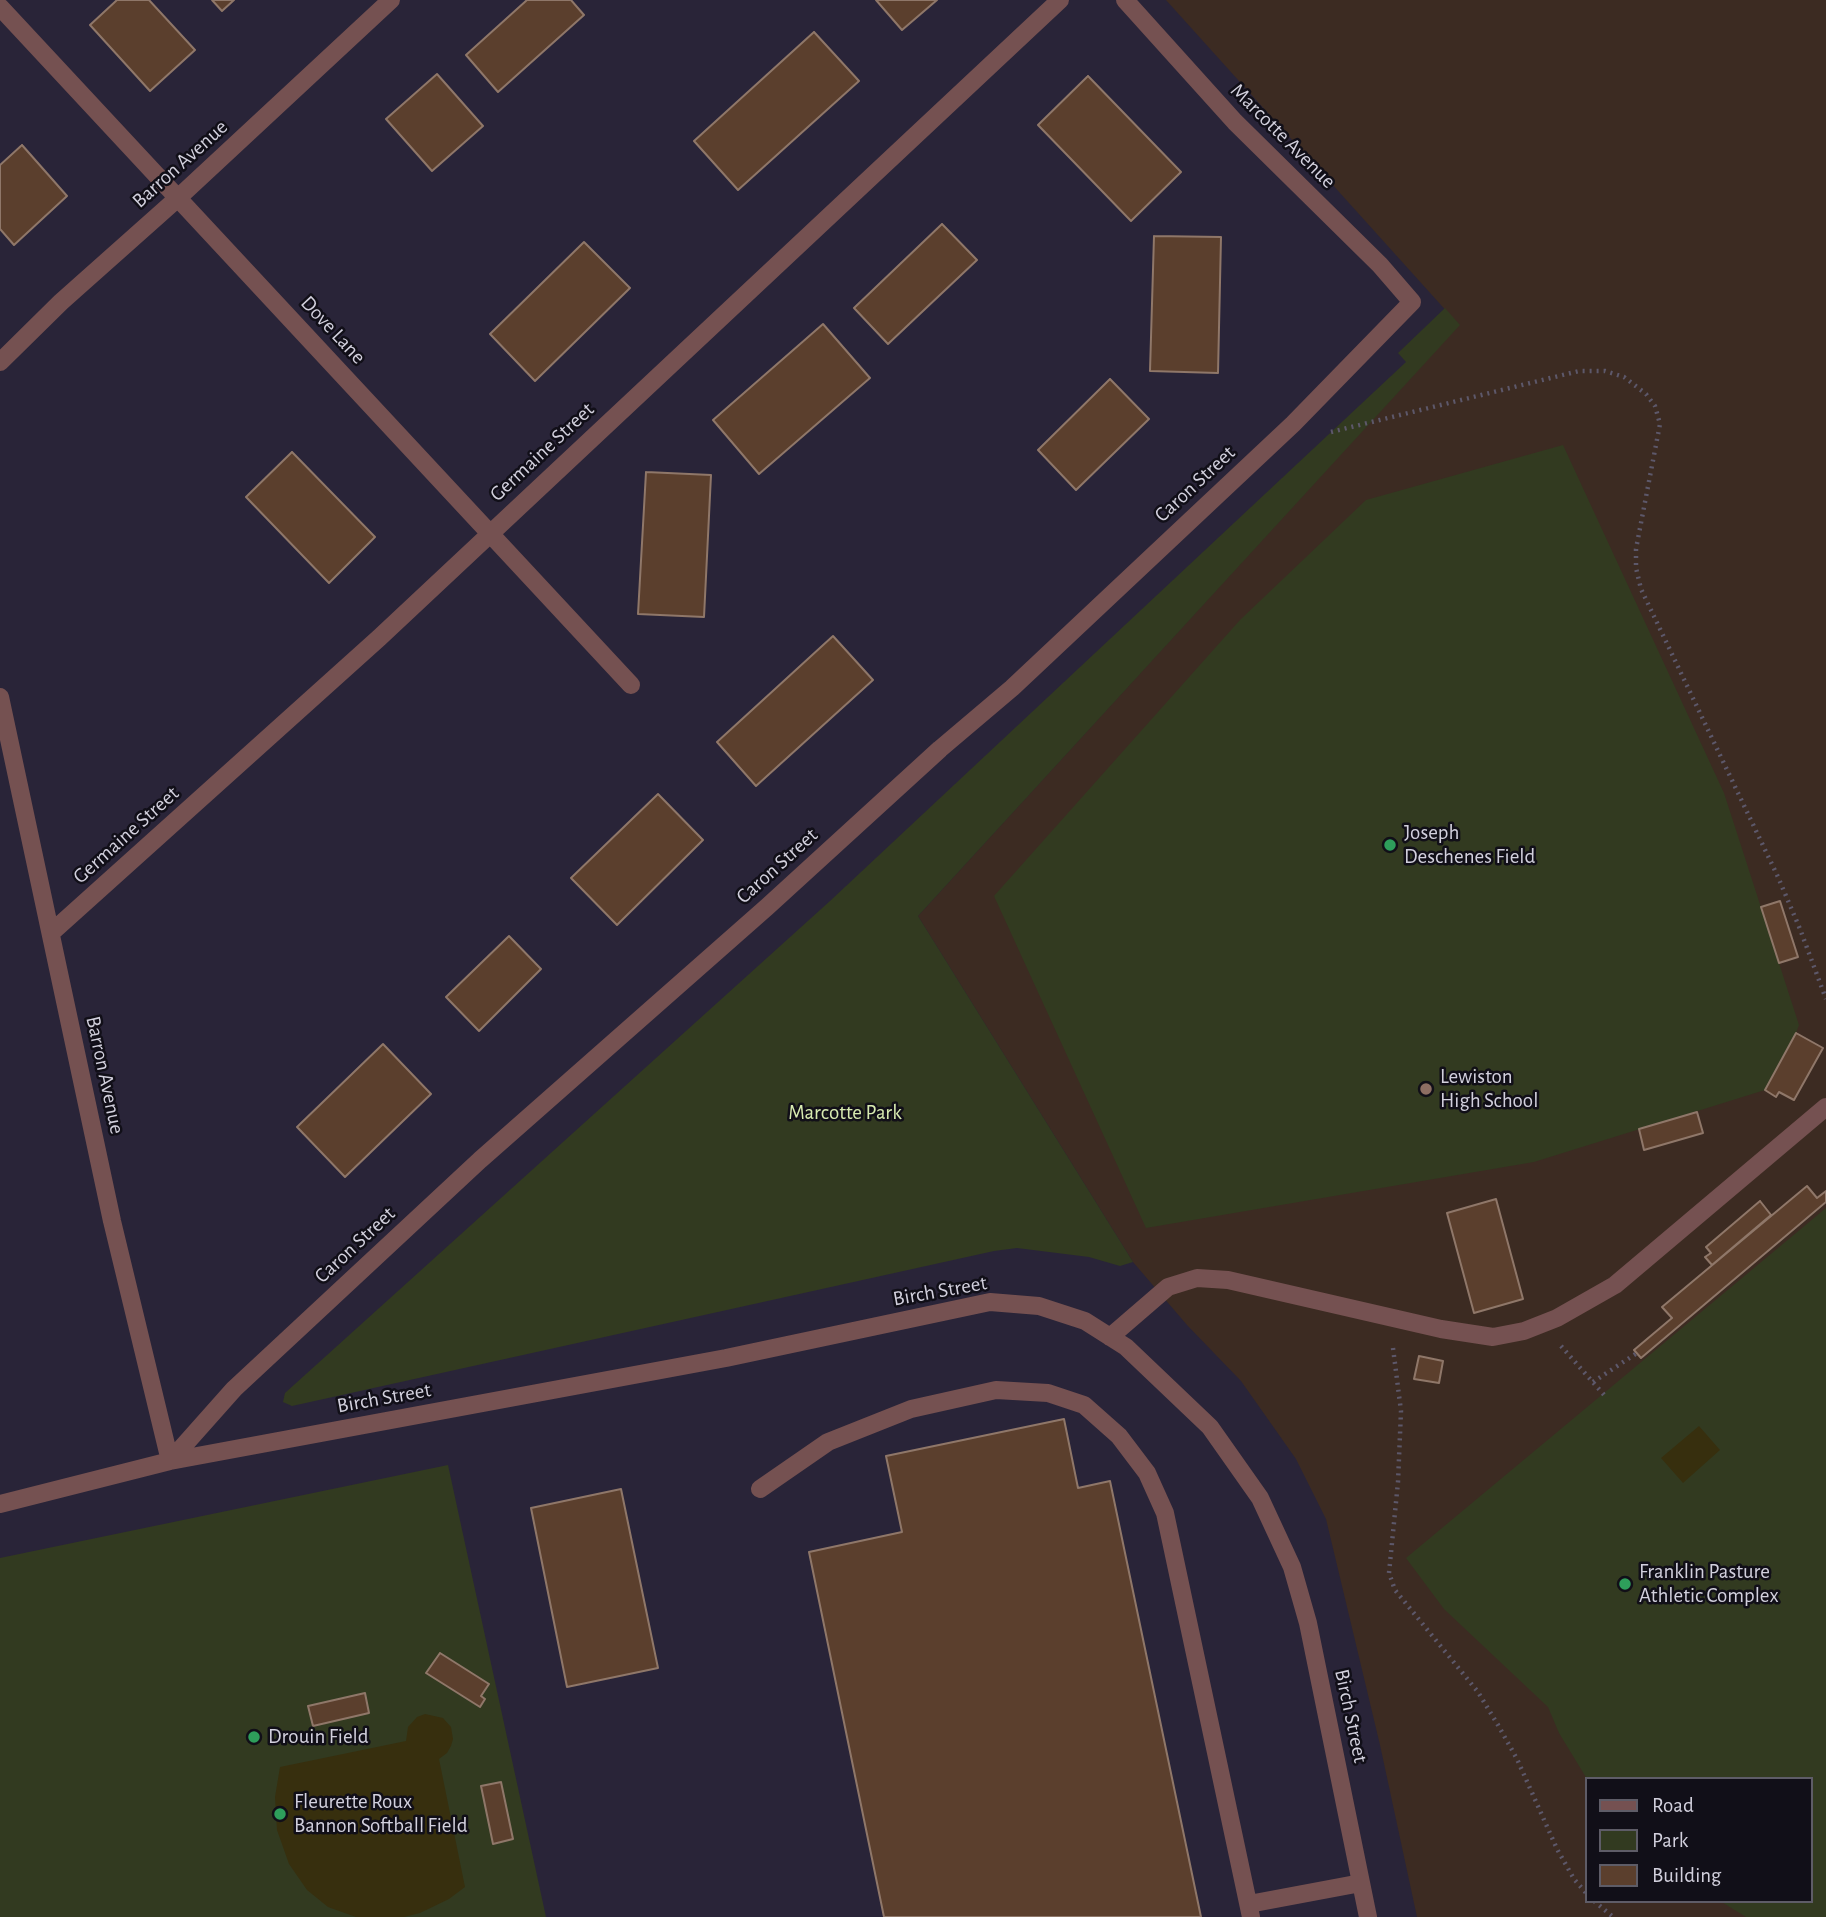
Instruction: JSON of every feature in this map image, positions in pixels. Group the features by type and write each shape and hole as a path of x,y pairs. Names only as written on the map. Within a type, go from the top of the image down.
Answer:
{"street":[{"name":"Barron Avenue","path":"0,362 61,302 391,0"},
{"name":"Germaine Street","path":"52,932 379,638 489,532 1060,0"},
{"name":"Marcotte Avenue","path":"1125,0 1235,122 1381,265 1412,302"},
{"name":"Dove Lane","path":"0,7 631,685"},
{"name":"Caron Street","path":"170,1461 233,1389 480,1160 767,907 940,749 1012,688 1293,424 1412,302"},
{"name":"Barron Avenue","path":"0,697 112,1221 170,1461"},
{"path":"1110,1337 1168,1287 1197,1278 1228,1280 1386,1317 1493,1337 1524,1331 1615,1286 1826,1107"},
{"name":"Birch Street","path":"0,1504 170,1461 726,1359 990,1302 1039,1306 1085,1321 1126,1348 1210,1427 1260,1498 1287,1555 1308,1623 1368,1917"},
{"path":"760,1489 828,1442 911,1409 996,1390 1048,1393 1084,1405 1119,1436 1147,1473 1165,1513 1250,1911 1361,1883"}],"path":[{"path":"1331,432 1579,371 1605,371 1624,377 1646,394 1655,406 1660,424 1659,442 1636,549 1636,568 1641,589 1778,877 1826,999"},
{"path":"1386,1317 1401,1411 1390,1573 1395,1590 1478,1692 1517,1759 1557,1849 1584,1891"},
{"path":"1542,1324 1605,1396"},
{"path":"1593,1382 1637,1353"},
{"path":"1596,1903 1613,1917"}],"shaded area":[{"name":"Lewiston High School","path":"1166,0 1826,0 1826,1917 1417,1917 1380,1745 1326,1519 1296,1459 1241,1381 1187,1325 1133,1262 918,916 1459,325"}],"green space":[{"name":"Marcotte Park","path":"1445,308 1460,325 918,916 1133,1262 1120,1266 1089,1257 1017,1248 994,1251 292,1406 283,1402 285,1393 830,901 1406,362 1398,353"},
{"name":"Joseph Deschenes Field","path":"1563,445 1724,793 1799,1025 1796,1033 1765,1090 1534,1162 1146,1228 994,896 1240,620 1366,500"},
{"name":"Franklin Pasture Athletic Complex","path":"1826,1208 1826,1917 1746,1917 1723,1903 1812,1903 1812,1777 1586,1777 1559,1733 1548,1707 1444,1609 1406,1558"},
{"name":"Drouin Field","path":"448,1465 546,1917 0,1917 0,1558"}],"sand":[{"path":"1699,1426 1720,1450 1683,1483 1661,1458"},
{"path":"425,1714 443,1718 451,1727 451,1746 439,1759 465,1887 449,1899 420,1913 404,1917 356,1917 328,1907 307,1890 289,1864 277,1830 275,1797 280,1767 406,1741 408,1727 417,1717"}],"building":[{"path":"117,0 149,0 195,50 150,91 90,25"},
{"path":"212,0 234,0 222,11"},
{"path":"527,0 571,0 584,15 498,92 466,55"},
{"path":"876,0 937,0 902,30"},
{"path":"814,32 859,81 738,190 694,141"},
{"path":"437,74 483,126 432,171 386,119"},
{"path":"1088,76 1181,172 1131,221 1038,125"},
{"path":"22,145 67,196 14,245 0,229 0,165"},
{"path":"942,224 977,260 888,344 854,308"},
{"path":"1154,236 1221,237 1218,373 1150,371"},
{"path":"584,242 630,288 535,381 490,334"},
{"path":"823,324 870,378 759,474 713,420"},
{"path":"1110,379 1149,419 1076,490 1038,450"},
{"path":"292,452 375,537 329,583 246,497"},
{"path":"646,472 711,475 704,617 638,614"},
{"path":"833,636 873,680 756,786 717,742"},
{"path":"658,794 703,840 617,925 571,878"},
{"path":"1780,901 1798,957 1779,963 1761,907"},
{"path":"509,936 541,969 479,1031 446,997"},
{"path":"1796,1033 1823,1048 1794,1100 1779,1092 1776,1097 1765,1090"},
{"path":"383,1044 431,1094 345,1177 297,1127"},
{"path":"1697,1112 1703,1133 1644,1150 1639,1129"},
{"path":"1807,1186 1817,1198 1826,1191 1826,1202 1641,1358 1634,1350 1672,1318 1662,1307"},
{"path":"1496,1199 1523,1299 1474,1313 1447,1213"},
{"path":"1760,1201 1771,1215 1712,1265 1705,1257 1711,1253 1706,1247"},
{"path":"1419,1356 1443,1361 1439,1383 1414,1379"},
{"path":"1064,1419 1078,1488 1110,1481 1201,1917 884,1917 809,1552 902,1532 886,1456"},
{"path":"621,1489 658,1668 567,1687 531,1508"},
{"path":"440,1653 489,1684 481,1696 485,1699 480,1707 426,1673"},
{"path":"365,1693 369,1713 313,1726 308,1706"},
{"path":"501,1782 513,1839 493,1844 481,1786"}],"place":[{"name":"Joseph Deschenes Field","path":"1390,845"},
{"name":"Lewiston High School","path":"1426,1089"},
{"name":"Franklin Pasture Athletic Complex","path":"1625,1584"},
{"name":"Drouin Field","path":"254,1737"},
{"name":"Fleurette Roux Bannon Softball Field","path":"280,1814"}]}
